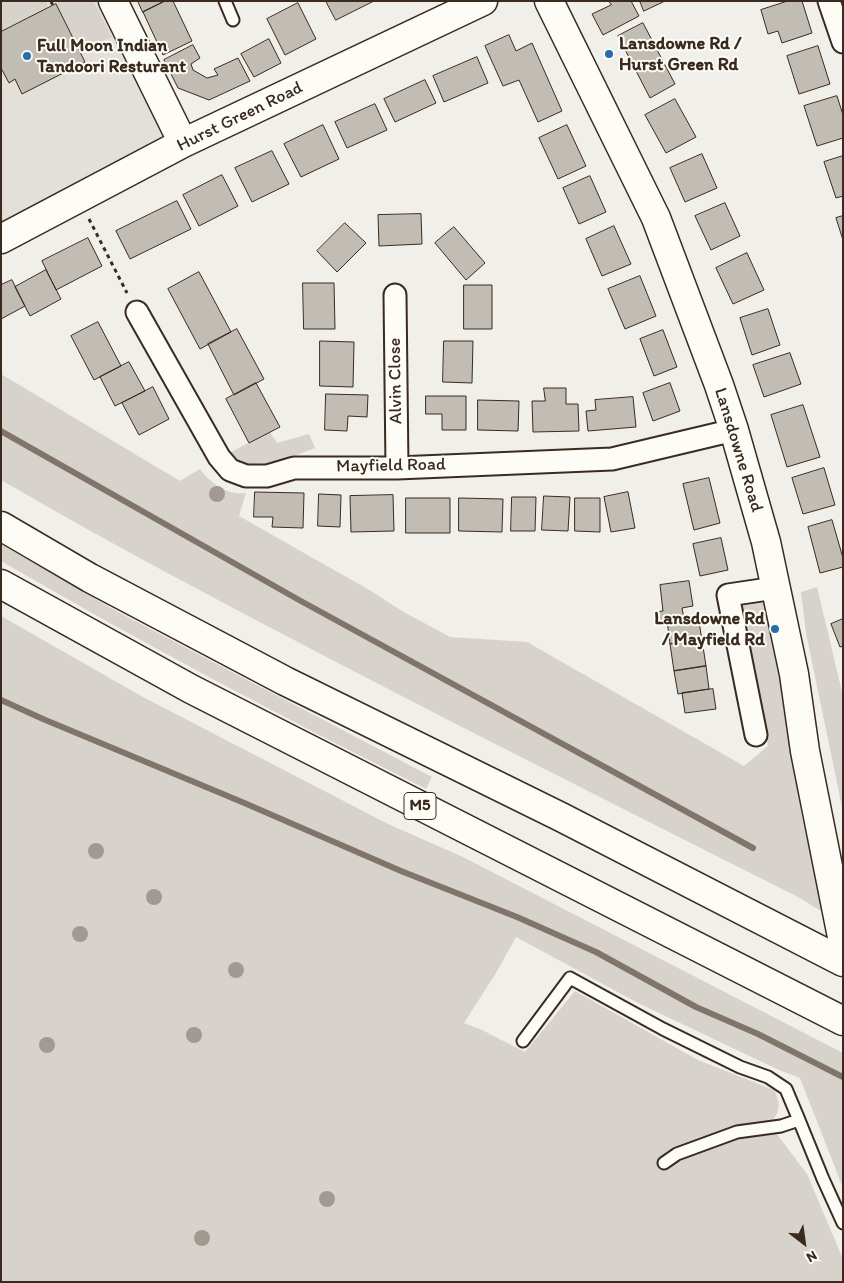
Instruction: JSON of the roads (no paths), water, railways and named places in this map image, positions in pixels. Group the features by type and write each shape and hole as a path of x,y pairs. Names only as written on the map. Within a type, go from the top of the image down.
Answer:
{"main road":[{"path":"113,1 183,143"},
{"name":"Hurst Green Road","path":"1,239 183,143 483,1"},
{"name":"Lansdowne Road","path":"549,1 656,218 734,430 766,542 794,674 839,947"},
{"path":"1,526 90,578 285,681 561,817 839,947"},
{"name":"M5","path":"1,584 191,690 842,1021"}],"street":[{"path":"829,1 843,42"},
{"name":"Alvin Close","path":"395,295 397,468"},
{"name":"Mayfield Road","path":"137,312 219,457 230,470 246,476 266,476 294,468 397,468 612,459 734,430"},
{"path":"756,736 728,594 775,588"}],"lane":[{"path":"225,1 234,20"},
{"path":"522,1041 570,978 663,1029 740,1067 768,1077 786,1089 843,1223"},
{"path":"664,1163 677,1154 737,1132 781,1126 799,1120"}],"waterway":[{"path":"1,431 299,600 753,848"},
{"path":"1,700 596,952 696,1007 758,1034 843,1077"}],"place":[{"name":"Lansdowne Rd / Hurst Green Rd","path":"609,54"},
{"name":"Full Moon Indian Tandoori Resturant","path":"27,56"},
{"name":"Lansdowne Rd / Mayfield Rd","path":"775,629"}]}
